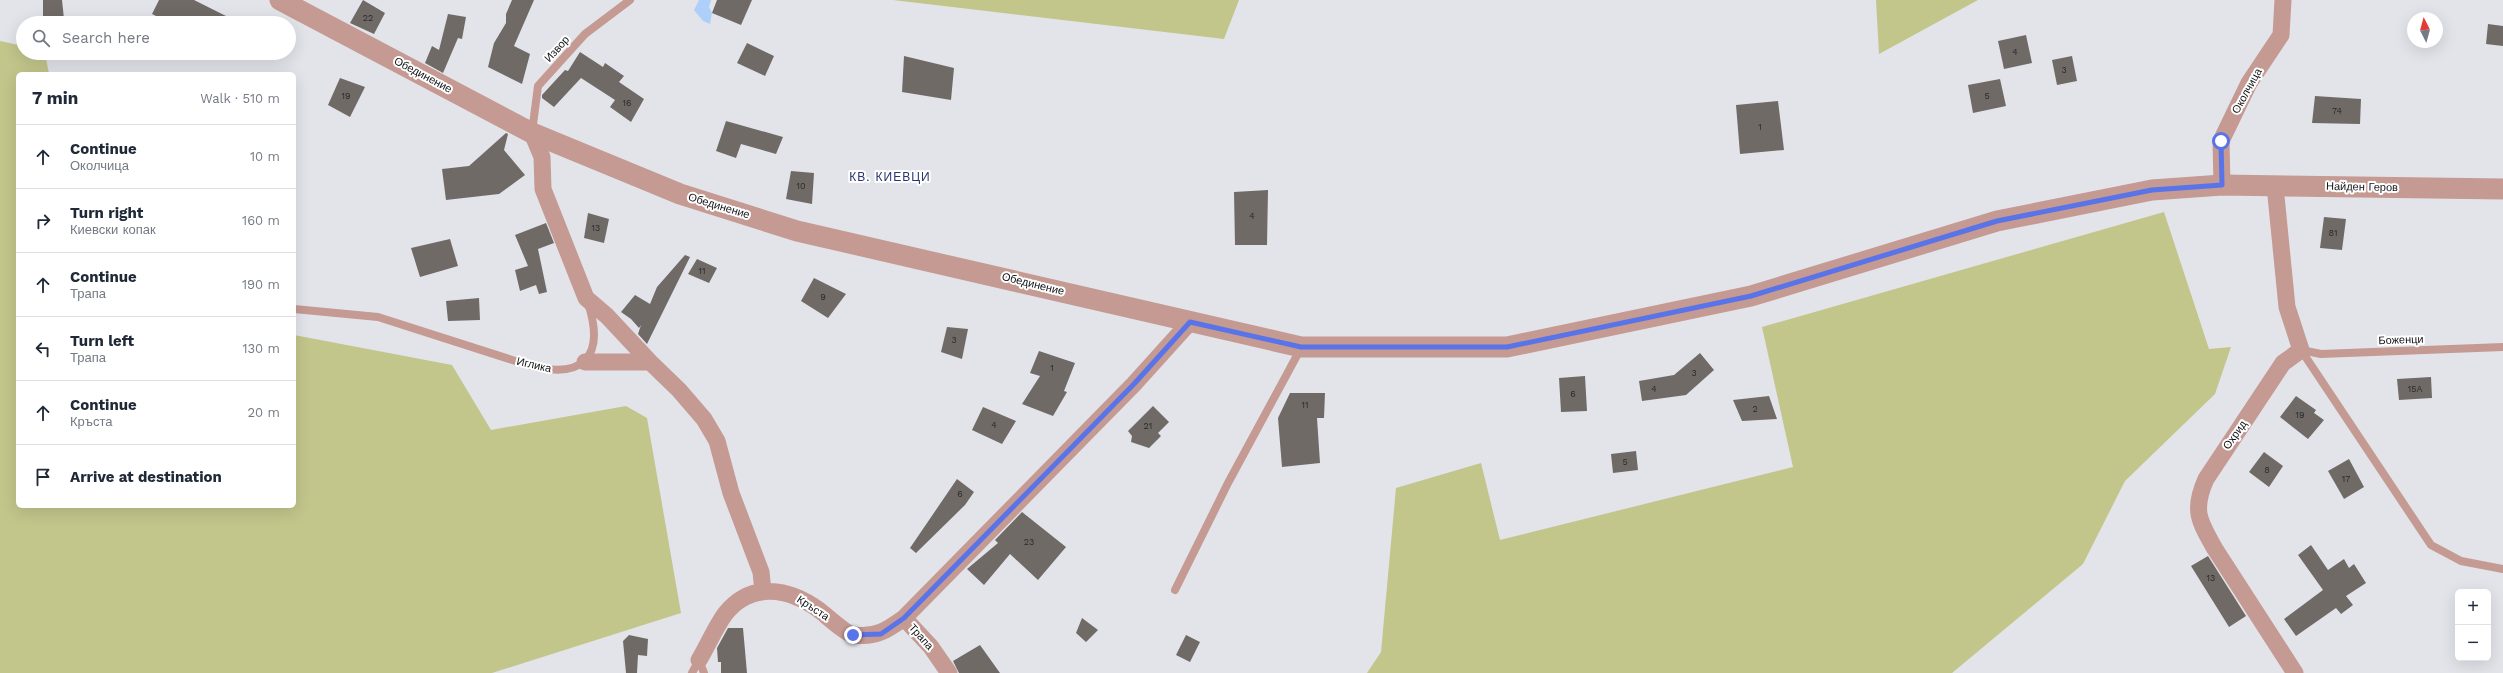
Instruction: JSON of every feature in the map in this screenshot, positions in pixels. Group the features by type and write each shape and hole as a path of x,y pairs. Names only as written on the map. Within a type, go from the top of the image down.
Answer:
{"street":[{"name":"Обединение","path":"280,0 532,133 680,194 797,230 986,273 1190,322"},
{"name":"Околчица","path":"2222,185 2221,141 2249,83 2281,35 2283,0"},
{"path":"532,133 542,157 543,189 586,298 607,316 650,362 679,390 704,418 717,441 731,493 761,572 763,591"},
{"name":"Найден Геров","path":"1301,347 1507,347 1751,296 1997,221 2152,190 2222,185 2503,189"},
{"path":"2275,186 2286,307 2301,350"},
{"path":"1190,322 1301,347"},
{"name":"Трапа","path":"949,673 931,647 904,618 1134,384 1190,322"},
{"name":"Охрид","path":"2296,673 2204,531 2198,513 2197,497 2206,479 2283,363 2301,350"},
{"path":"585,362 650,362"},
{"name":"Кръста","path":"698,669 725,615 740,600 763,591 786,592 805,600 853,635 881,634 904,618"}],"lane":[{"name":"Извор","path":"532,133 538,86 585,34 630,0"},
{"path":"585,362 594,341 592,316 586,298"},
{"name":"Иглика","path":"296,309 378,317 544,370 572,368 585,362"},
{"path":"1175,590 1228,483 1301,347"},
{"name":"Боженци","path":"2301,350 2321,354 2503,347"},
{"path":"2301,350 2431,545 2461,561 2503,569"}],"green space":[{"path":"893,0 1239,0 1224,39"},
{"path":"1876,0 1978,0 1879,54"},
{"path":"0,41 16,44 16,60 46,60 49,72 16,72 16,508 296,508 296,335 452,365 491,430 626,406 647,418 681,613 492,673 0,673"},
{"path":"2164,212 2209,349 2231,347 2215,394 2125,481 2083,564 1952,673 1367,673 1381,652 1396,488 1481,463 1500,540 1793,467 1762,327"}],"water":[{"path":"699,0 711,0 709,7 712,13 710,24 703,21 694,10"}],"building":[{"path":"43,0 62,0 64,16 43,16"},
{"path":"159,0 194,0 226,16 156,16 152,14"},
{"path":"363,0 385,13 374,34 350,23"},
{"path":"512,0 534,0 514,46 530,54 522,84 488,67 494,43 506,23 506,14"},
{"path":"717,0 752,0 741,25 712,13"},
{"path":"448,14 466,17 462,39 458,38 443,73 425,63 432,46 439,50"},
{"path":"2488,24 2503,26 2503,46 2486,44"},
{"path":"2026,35 2032,63 2004,69 1998,41"},
{"path":"747,43 774,56 765,76 737,63"},
{"path":"580,52 603,67 605,63 624,76 619,82 644,99 631,122 610,107 615,100 581,78 554,107 542,98 542,95 565,70 568,71"},
{"path":"904,56 954,68 951,100 902,92"},
{"path":"2072,56 2077,81 2057,85 2052,60"},
{"path":"340,78 365,87 350,117 328,105"},
{"path":"2000,79 2006,106 1973,113 1968,85"},
{"path":"2315,96 2361,99 2360,124 2312,123"},
{"path":"1778,101 1784,150 1740,154 1736,105"},
{"path":"726,121 783,137 776,154 741,144 736,158 716,151"},
{"path":"506,133 508,134 504,150 525,175 499,194 446,200 442,169 469,166"},
{"path":"791,171 814,173 812,204 786,199"},
{"path":"1268,190 1267,245 1235,245 1234,192"},
{"path":"588,213 609,219 604,243 584,238"},
{"path":"2324,217 2346,219 2342,250 2320,248"},
{"path":"546,223 554,243 538,249 547,292 539,294 536,285 520,291 515,270 528,266 515,235"},
{"path":"450,239 458,266 420,277 411,248"},
{"path":"685,255 690,257 647,344 638,334 641,325 639,328 631,319 621,312 635,295 650,304 657,287"},
{"path":"697,259 717,268 709,283 688,274"},
{"path":"814,278 846,294 828,318 801,301"},
{"path":"479,298 480,320 448,321 446,301"},
{"path":"947,327 968,329 962,359 941,352"},
{"path":"1039,351 1075,363 1064,391 1067,392 1053,416 1022,404 1040,376 1030,373"},
{"path":"1700,353 1714,370 1686,395 1642,401 1639,381 1674,375"},
{"path":"1585,376 1587,411 1561,412 1559,378"},
{"path":"2431,377 2432,398 2399,400 2397,379"},
{"path":"1290,393 1325,393 1324,418 1317,418 1320,463 1282,467 1278,418"},
{"path":"1769,396 1777,419 1742,421 1733,400"},
{"path":"2296,396 2316,410 2314,413 2324,420 2308,439 2280,417"},
{"path":"1153,406 1169,422 1158,433 1161,436 1149,448 1131,442 1132,436 1128,431"},
{"path":"983,407 1016,421 1002,444 972,430"},
{"path":"1636,451 1638,470 1613,473 1611,454"},
{"path":"2264,452 2283,466 2269,487 2249,472"},
{"path":"2349,459 2364,487 2344,499 2328,471"},
{"path":"957,479 974,492 965,505 916,553 910,548"},
{"path":"1022,512 1066,547 1038,580 1010,554 984,585 967,569 998,543 995,540"},
{"path":"2311,545 2328,570 2344,559 2349,568 2354,564 2366,583 2346,596 2353,605 2341,614 2336,608 2296,636 2284,619 2323,590 2298,555"},
{"path":"2208,556 2246,616 2229,627 2191,566"},
{"path":"1082,618 1098,630 1086,642 1076,633"},
{"path":"728,628 743,628 747,673 721,673 721,662 718,662 717,648"},
{"path":"629,635 648,639 647,656 638,655 637,673 626,673 623,641"},
{"path":"1186,635 1200,642 1190,662 1176,655"},
{"path":"980,645 1000,673 959,673 953,661"}],"district":[{"name":"КВ. КИЕВЦИ","path":"890,177"}],"route":[{"path":"853,635 881,634 904,618 1134,384 1190,322 1301,347 1507,347 1751,296 1997,221 2152,190 2222,185 2221,141"}]}
